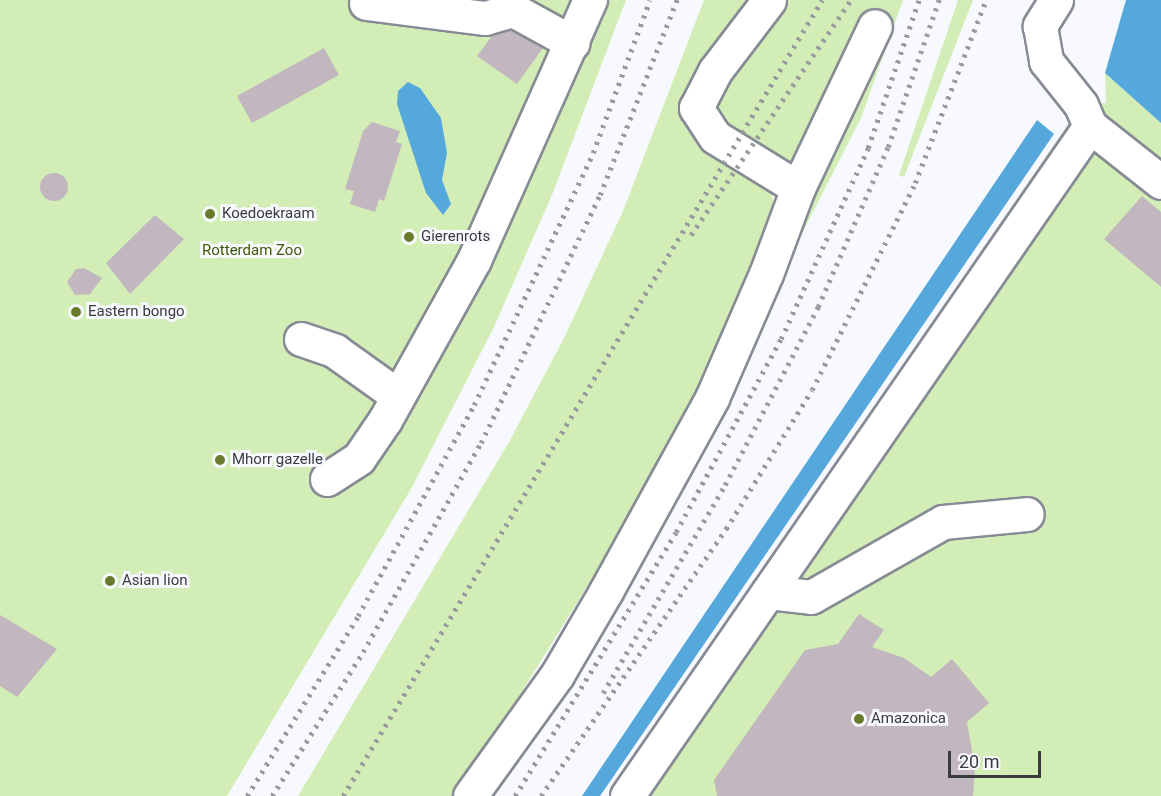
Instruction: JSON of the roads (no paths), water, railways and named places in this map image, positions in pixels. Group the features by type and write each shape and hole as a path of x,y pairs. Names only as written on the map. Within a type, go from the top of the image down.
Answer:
{"lane":[{"path":"327,479 359,458 398,396 474,260 573,43 590,0"},
{"path":"769,0 715,71 696,108 715,136 798,189"},
{"path":"1056,0 1040,27 1046,61 1081,105 1090,126 1161,182"},
{"path":"366,3 485,18 513,10 573,43"},
{"path":"470,796 557,675 672,475 712,398 798,189 875,26"},
{"path":"627,796 1090,126"},
{"path":"301,339 334,351 398,396"},
{"path":"768,592 811,597 943,522 1027,514"}],"water":[{"path":"1126,0 1161,0 1161,123 1105,73"},
{"path":"408,82 420,88 441,118 447,153 442,180 451,204 443,215 426,193 397,104 398,91"},
{"path":"1037,120 1054,134 600,796 582,796"}],"railway":[{"path":"247,796 358,616 474,405 593,153 650,0"},
{"path":"272,796 363,652 481,443 600,195 677,0"},
{"path":"343,796 822,0"},
{"path":"691,235 851,0"},
{"path":"515,796 676,532 781,339 868,148 919,0"},
{"path":"603,693 725,485 818,307 888,147 939,0"},
{"path":"541,796 726,529 812,390 915,183 986,0"}],"place":[{"name":"Koedoekraam","path":"210,214"},
{"name":"Gierenrots","path":"409,237"},
{"name":"Eastern bongo","path":"76,312"},
{"name":"Mhorr gazelle","path":"220,460"},
{"name":"Asian lion","path":"110,581"},
{"name":"Amazonica","path":"859,719"}],"park label":[{"name":"Rotterdam Zoo","path":"252,251"}]}
